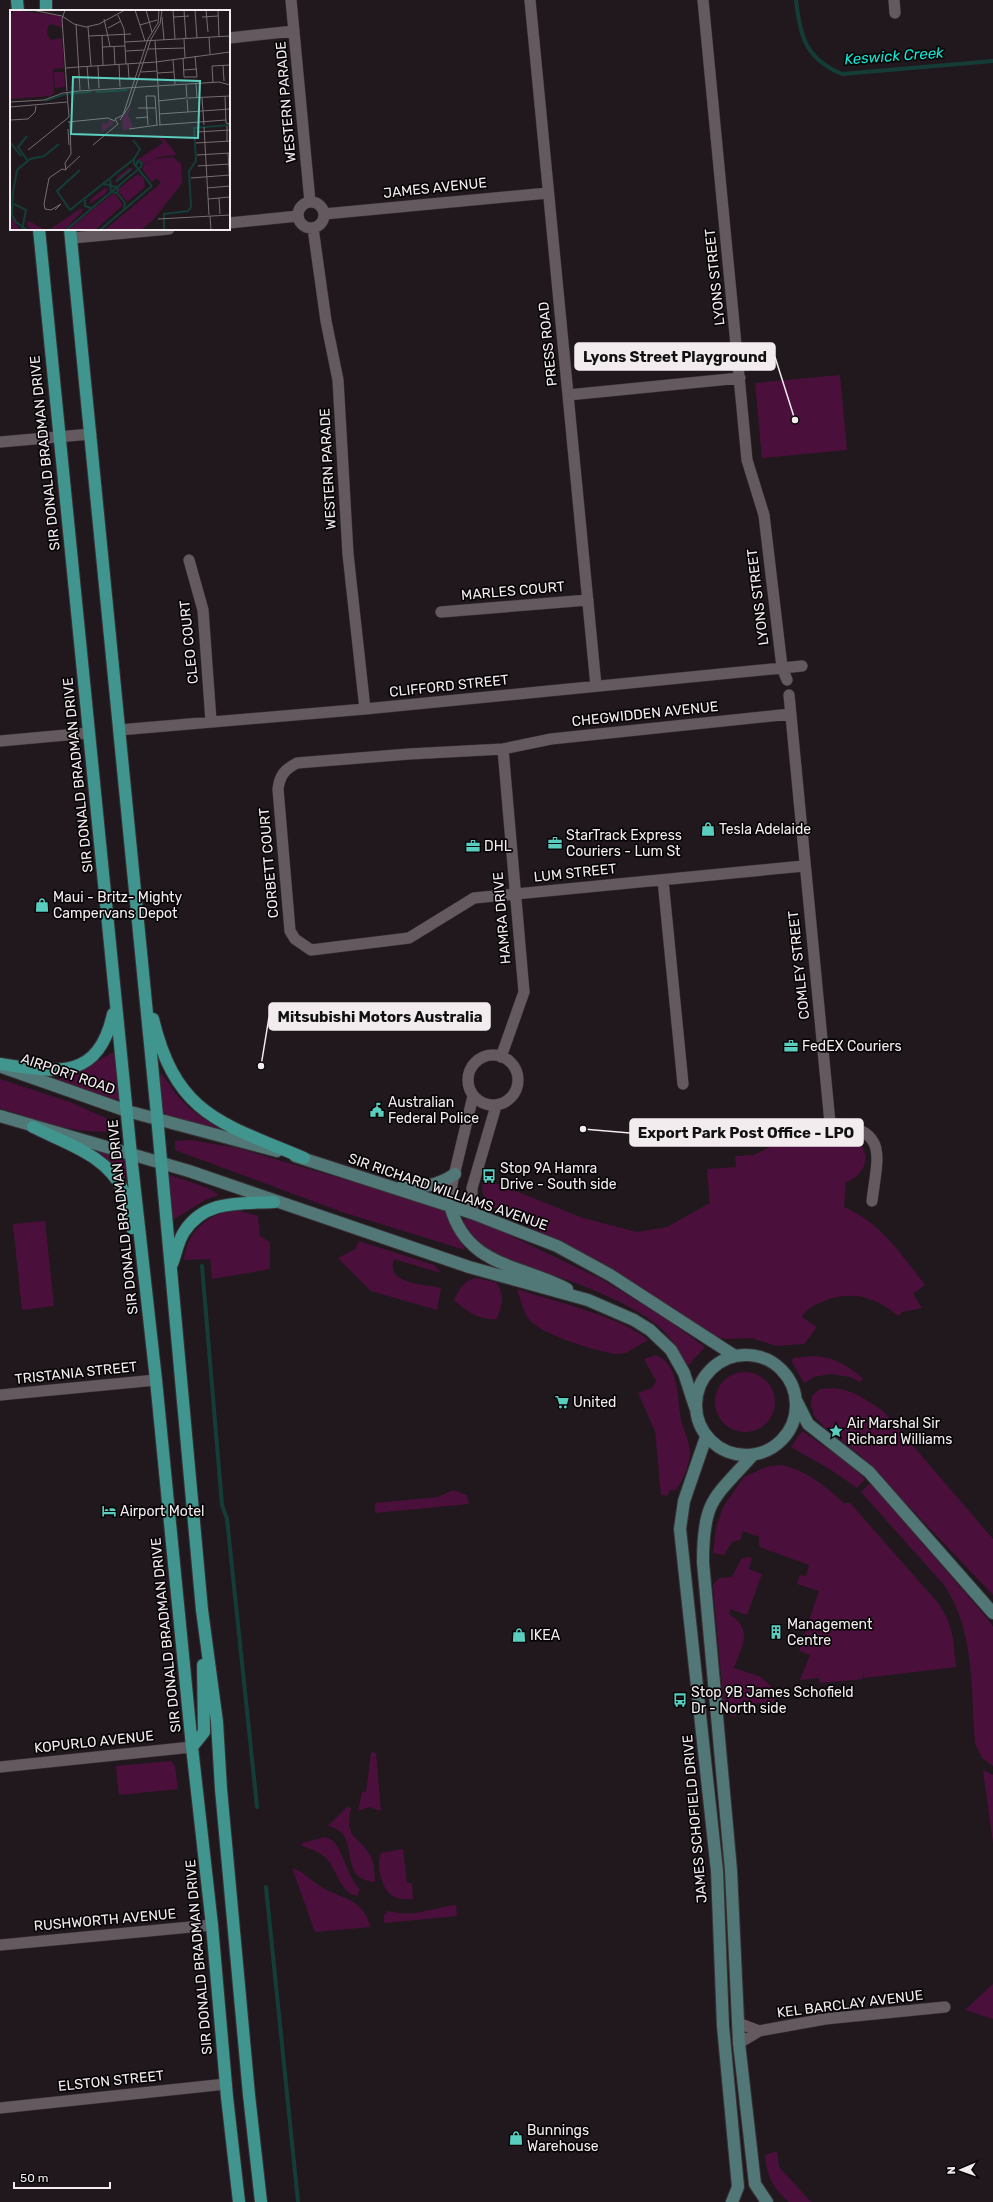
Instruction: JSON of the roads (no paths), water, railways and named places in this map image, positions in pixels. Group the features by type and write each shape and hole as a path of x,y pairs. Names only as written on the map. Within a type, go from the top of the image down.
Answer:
{"main road":[{"path":"17,0 18,10"},
{"name":"SIR DONALD BRADMAN DRIVE","path":"39,230 88,733 145,1290 156,1380 239,2202"},
{"path":"71,234 144,978 202,1610 217,1722 221,1788 249,2095 261,2202"},
{"path":"144,978 162,1048 174,1077 185,1094 219,1122 304,1158"},
{"path":"0,1065 42,1071 63,1071 76,1067 90,1059 104,1045 116,1004"},
{"name":"AIRPORT ROAD","path":"0,1065 127,1111"},
{"name":"SIR RICHARD WILLIAMS AVENUE","path":"127,1111 304,1158 525,1232 575,1254 735,1356"},
{"path":"0,1116 33,1127 189,1171 274,1202 469,1267 588,1300"},
{"path":"33,1127 82,1151 103,1163 112,1171 124,1193 145,1290"},
{"path":"382,1184 422,1187 443,1182 455,1174"},
{"path":"171,1266 184,1232 202,1212 221,1206 274,1202"},
{"path":"450,1206 462,1235 489,1259 547,1278 588,1300 634,1320 661,1340 678,1361 695,1407 697,1417 706,1437 719,1448 735,1455 752,1456 768,1451 784,1439 794,1419 795,1395"},
{"path":"695,1407 697,1393 702,1380 711,1369 722,1361 735,1356 747,1355 769,1360 786,1375 808,1424 869,1472 993,1613"},
{"name":"JAMES SCHOFIELD DRIVE","path":"706,1437 684,1501 680,1529 717,1871 723,2026 738,2187 732,2202"},
{"path":"752,1456 728,1480 713,1500 706,1515 703,1535 703,1575 731,1870 739,2043 755,2184 767,2202"},
{"path":"192,1747 204,1732 202,1610"}],"street":[{"name":"WESTERN PARADE","path":"292,0 310,202"},
{"name":"PRESS ROAD","path":"530,0 596,686"},
{"name":"LYONS STREET","path":"703,0 747,460 764,515 782,668 787,680"},
{"path":"894,0 895,13"},
{"path":"230,38 294,31"},
{"name":"JAMES AVENUE","path":"324,214 548,192"},
{"path":"310,202 322,208 324,214 318,226 313,228 308,228 301,224 298,216 302,205 310,202"},
{"path":"230,223 298,216"},
{"name":"WESTERN PARADE","path":"313,228 326,321 338,380 348,554 365,709"},
{"path":"71,234 149,230"},
{"path":"568,395 740,378"},
{"path":"0,442 91,434"},
{"name":"CLEO COURT","path":"189,560 203,610 211,721"},
{"name":"MARLES COURT","path":"441,612 588,600"},
{"name":"CLIFFORD STREET","path":"119,730 365,709 802,666"},
{"name":"COMLEY STREET","path":"789,695 804,866 830,1123 850,1125 864,1131 875,1142 877,1154 872,1201"},
{"name":"CHEGWIDDEN AVENUE","path":"503,749 551,739 791,714"},
{"path":"0,741 88,733"},
{"name":"HAMRA DRIVE","path":"501,1057 524,992 503,749"},
{"name":"CORBETT COURT","path":"503,749 304,762 297,763 286,769 280,776 278,789 290,931 295,939 312,950 409,938 474,898 515,894"},
{"name":"LUM STREET","path":"515,894 804,866"},
{"path":"662,880 683,1084"},
{"path":"485,1056 501,1057 514,1066 518,1082 513,1096 508,1100 496,1106 479,1102 473,1096 467,1081 472,1066 485,1056"},
{"path":"450,1206 455,1174 473,1096"},
{"path":"472,1213 472,1188 496,1106"},
{"name":"TRISTANIA STREET","path":"0,1395 156,1380"},
{"name":"KOPURLO AVENUE","path":"0,1767 192,1747"},
{"name":"RUSHWORTH AVENUE","path":"0,1945 212,1925"},
{"name":"KEL BARCLAY AVENUE","path":"739,2043 759,2031 825,2019 945,2007"},
{"path":"738,2023 759,2031"},
{"name":"ELSTON STREET","path":"0,2108 226,2084"}],"waterway":[{"name":"Keswick Creek","path":"796,0 800,25 807,45 820,61 842,74 993,61"},
{"path":"202,1266 222,1505 227,1519 257,1807"},
{"path":"266,1887 298,2202"}],"place":[{"name":"Lyons Street Playground","path":"795,420"},
{"name":"Tesla Adelaide","path":"708,829"},
{"name":"StarTrack Express Couriers - Lum St","path":"555,843"},
{"name":"DHL","path":"473,846"},
{"name":"Maui - Britz- Mighty Campervans Depot","path":"42,905"},
{"name":"FedEX Couriers","path":"791,1046"},
{"name":"Mitsubishi Motors Australia","path":"261,1066"},
{"name":"Australian Federal Police","path":"377,1110"},
{"name":"Export Park Post Office - LPO","path":"583,1129"},
{"name":"Stop 9A Hamra Drive - South side","path":"489,1176"},
{"name":"United","path":"562,1402"},
{"name":"Air Marshal Sir Richard Williams","path":"836,1431"},
{"name":"Airport Motel","path":"109,1511"},
{"name":"Management Centre","path":"776,1632"},
{"name":"IKEA","path":"519,1635"},
{"name":"Stop 9B James Schofield Dr - North side","path":"680,1700"},
{"name":"Bunnings Warehouse","path":"516,2138"}]}
